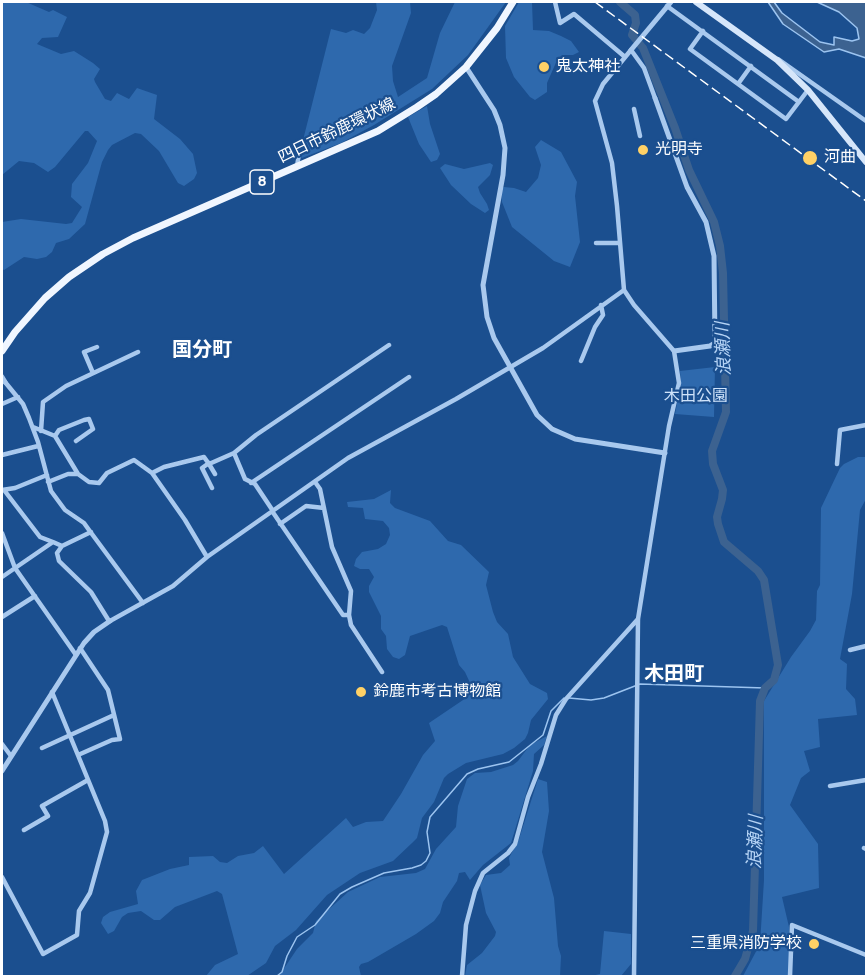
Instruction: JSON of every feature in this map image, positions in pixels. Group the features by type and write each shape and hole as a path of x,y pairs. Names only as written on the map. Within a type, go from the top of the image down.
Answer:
{"main road":[{"name":"四日市鈴鹿環状線","path":"2,351 15,332 45,298 69,277 103,254 140,235 378,131 436,94 466,67 497,28 513,2"},
{"path":"696,2 769,53 808,90 867,162"}],"street":[{"path":"555,2 560,23 574,14 625,57"},
{"path":"634,976 638,619 665,453 679,383 674,351 624,290 611,159 596,101 603,84 669,4 799,102"},
{"path":"703,31 690,49 786,119 808,90"},
{"path":"631,50 644,68 687,187 706,222 714,256 716,340 710,346 674,351"},
{"path":"769,53 790,65 867,121"},
{"path":"738,84 751,66"},
{"path":"466,67 494,110 504,141 505,163 484,275 483,296 490,329 537,415 552,429 574,439 665,453"},
{"path":"634,110 639,136"},
{"path":"297,166 299,154"},
{"path":"596,243 620,243"},
{"path":"2,771 80,648 94,632 173,586 207,557 348,458 543,348 624,290"},
{"path":"581,361 595,327 603,315 601,305"},
{"path":"212,488 202,468 234,453 256,435 389,345"},
{"path":"93,373 84,352 97,347"},
{"path":"41,431 43,402 66,386 138,352"},
{"path":"251,483 409,377"},
{"path":"3,380 18,397 33,428 51,491 60,504 84,523 143,603"},
{"path":"2,404 18,397"},
{"path":"55,436 59,430 89,419 93,429 76,441"},
{"path":"837,464 840,430 867,425"},
{"path":"33,428 55,436 78,474 89,482 99,483 107,473 134,460 152,473 185,520 207,557"},
{"path":"2,455 38,446"},
{"path":"234,453 245,479 255,484 343,615 349,615"},
{"path":"152,473 164,467 204,457 214,474"},
{"path":"48,482 68,474 78,474"},
{"path":"3,490 15,488 47,475"},
{"path":"315,482 320,489 332,547 351,591 349,615 355,634 382,672"},
{"path":"11,497 15,488"},
{"path":"3,490 11,497 40,537 62,546"},
{"path":"280,524 306,506 324,508"},
{"path":"91,532 62,546 57,553 59,561 91,592 110,621"},
{"path":"2,533 15,568 76,655"},
{"path":"2,577 53,542"},
{"path":"2,617 35,596"},
{"path":"462,976 466,926 479,880 490,866 508,853 515,844 554,720 568,697 638,619"},
{"path":"850,650 867,646"},
{"path":"78,755 112,740 120,739 108,690 80,648"},
{"path":"2,877 43,954 77,935 79,911 90,893 107,832 52,692"},
{"path":"42,748 114,715"},
{"path":"2,744 11,756"},
{"path":"24,830 48,816 42,806 88,780"},
{"path":"830,786 867,780"},
{"path":"790,976 792,925 867,955"}],"green space":[{"path":"2,2 26,2 67,17 58,37 42,38 37,44 61,54 74,51 93,63 100,69 94,79 105,99 111,101 117,93 129,99 137,88 157,95 154,119 180,139 193,154 197,173 194,179 184,186 178,183 159,151 141,134 135,133 112,145 108,150 102,162 85,224 69,239 56,243 52,252 46,257 37,259 24,257 4,270 2,269 2,222 21,219 72,223 82,207 71,197 72,184 88,163 97,141 88,131 85,131 55,167 48,172 34,163 19,161 2,175"},
{"path":"376,2 410,2 411,13 392,66 393,81 398,97 427,78 440,33 455,2 506,2 468,55 432,89 341,143 302,158 299,156 331,29 346,33 353,30 364,34 370,28 377,10"},
{"path":"519,2 532,2 533,30 549,31 561,36 571,41 579,52 558,58 547,83 547,92 535,100 514,77 506,58 505,26"},
{"path":"427,106 430,124 440,154 437,160 431,162 419,144 408,117"},
{"path":"541,140 561,152 577,182 575,196 580,242 570,267 554,261 512,227 502,202 501,189 504,187 526,192 538,178 541,165 535,147"},
{"path":"490,163 493,165 490,175 478,187 489,210 485,213 471,204 451,185 440,168 445,164 464,169"},
{"name":"木田公園","path":"715,367 714,417 675,414 681,383 680,371"},
{"path":"858,457 866,457 866,499 860,510 852,594 840,659 847,664 846,689 855,699 857,715 818,719 820,747 804,751 810,771 801,778 790,805 818,844 819,888 782,897 789,927 789,976 743,976 760,944 764,880 764,701 816,620 817,591 820,585 821,508 840,468"},
{"path":"391,490 390,503 395,508 430,521 448,541 461,545 489,572 486,585 493,612 497,622 508,634 513,657 530,684 547,693 548,699 531,720 525,739 503,754 466,763 448,774 434,802 422,818 417,838 393,861 360,873 327,895 296,930 275,946 266,963 247,976 206,976 215,965 238,954 222,894 217,891 175,907 160,920 154,920 141,911 128,913 122,917 114,931 108,934 101,923 103,917 110,912 138,904 136,891 142,880 170,869 189,865 189,857 213,856 220,862 227,863 238,856 254,853 263,846 284,874 346,818 353,827 366,822 383,821 423,755 435,741 429,723 466,698 471,685 459,665 447,627 442,625 410,636 405,655 399,659 393,657 387,649 386,636 381,629 381,616 369,592 369,586 374,577 369,569 354,566 362,552 378,549 386,544 390,535 389,528 383,521 365,519 363,508 348,507 347,502 374,499"},
{"path":"547,736 544,745 534,754 533,771 511,843 483,865 470,880 465,872 459,873 457,881 434,921 416,934 361,964 359,967 361,976 279,976 297,949 313,933 316,921 348,892 380,877 416,873 425,869 436,849 456,827 458,806 467,779 475,773 491,772 513,765 530,745"},
{"path":"538,779 547,782 549,811 542,852 554,898 561,956 560,976 465,976 467,965 482,953 496,932 486,913 480,885 486,875 501,873 510,865 509,858 519,839"},
{"path":"604,931 631,934 631,964 621,976 591,976 600,974"}],"shaded area":[{"path":"768,2 774,2 782,13 820,42 834,45 834,37 852,41 859,39 857,28 839,12 817,2 866,2 866,58 839,49 824,52 783,24"}],"waterway":[{"name":"浪瀬川","path":"620,2 635,15 636,23 632,35 643,48 689,170 714,222 720,246 723,273 726,412 712,451 713,464 723,490 717,517 724,542 758,571 764,580 778,665 774,680 765,688 760,701 753,931 745,959 735,976"},
{"path":"569,698 591,700 604,698 640,684 765,688"},
{"path":"277,976 282,972 297,937 315,925 340,894 384,873 412,868 426,861 430,853 427,832 430,817 467,774 509,762 543,735 551,711 564,698"}],"railway":[{"path":"595,2 866,201"}],"place":[{"name":"鬼太神社","path":"544,67"},
{"name":"光明寺","path":"643,150"},
{"name":"河曲","path":"810,158"},
{"name":"鈴鹿市考古博物館","path":"361,692"},
{"name":"三重県消防学校","path":"814,944"}],"district":[{"name":"国分町","path":"202,350"},
{"name":"木田町","path":"674,674"}]}
